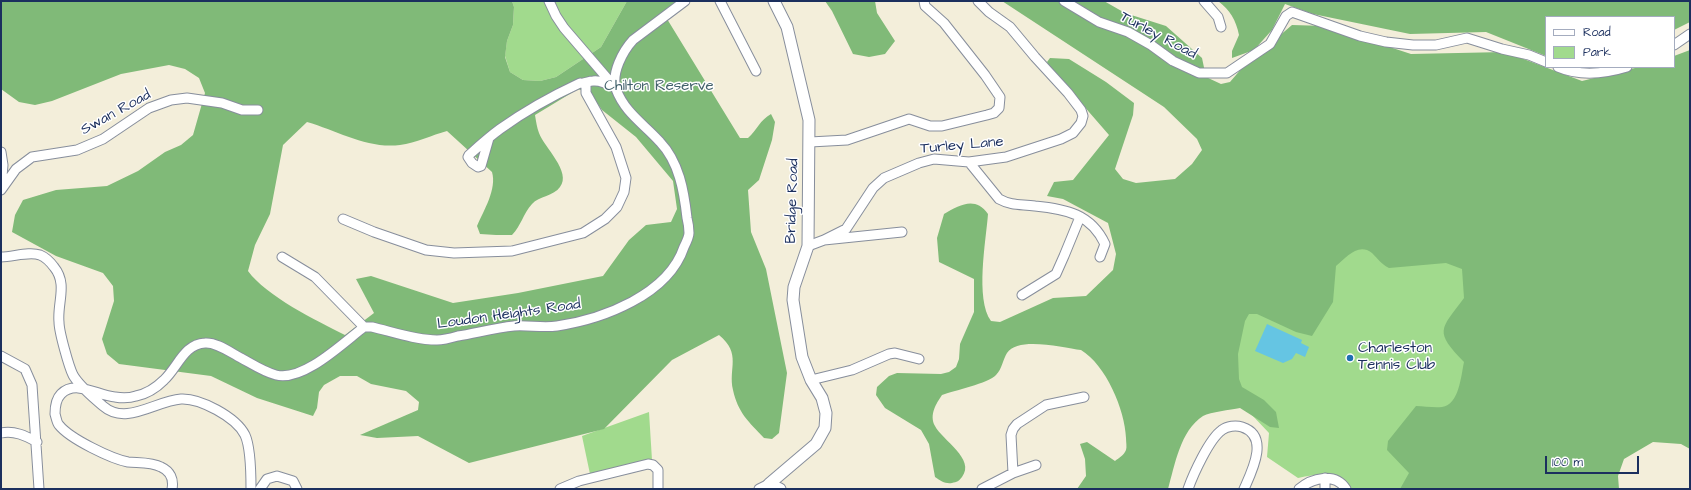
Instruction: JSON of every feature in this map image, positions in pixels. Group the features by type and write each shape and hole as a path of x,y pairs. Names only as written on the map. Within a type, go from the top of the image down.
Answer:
{"main road":[{"name":"Bridge Road","path":"769,484 810,450 825,428 826,413 822,398 811,380 802,357 793,300 794,287 808,246 809,120 787,27 774,1"},
{"path":"769,484 780,489"}],"street":[{"path":"549,1 564,28 616,88"},
{"name":"Loudon Heights Road","path":"364,327 372,327 422,339 438,340 514,326 556,326 588,319 618,308 643,296 666,277 681,257 689,233 683,187 676,167 661,143 631,115 624,106 616,88 617,68 628,46 643,32 686,1"},
{"path":"720,1 756,71"},
{"path":"810,142 848,140 909,119 930,126 942,126 994,113 999,108 1000,97 985,75 944,23 925,6 924,1"},
{"name":"Turley Lane","path":"824,240 846,229 873,188 884,178 919,162 934,159 951,159 969,162 1006,157 1062,139 1073,133 1081,122 1083,116 1074,100 1010,27 989,12 978,1"},
{"name":"Turley Road","path":"1064,1 1099,22 1128,32 1151,45 1173,61 1199,73 1227,73 1270,44 1286,16 1292,12 1360,36 1386,42 1413,45 1436,45 1467,38 1502,49 1529,54 1545,62"},
{"path":"1204,1 1218,17 1221,27"},
{"path":"1675,44 1690,34"},
{"path":"1560,68 1587,73 1614,71 1623,68"},
{"path":"489,138 528,110 580,83 586,84 591,80 605,82 616,88"},
{"path":"343,219 374,232 426,250 454,253 512,251 570,237 587,230 605,219 616,207 624,192 626,178 616,147 586,92 586,84"},
{"name":"Swan Road","path":"1,189 16,169 32,157 78,150 103,139 149,108 171,100 188,98 222,103 242,110 258,110"},
{"path":"1,152 3,165 1,189"},
{"path":"969,162 999,199 1005,202 1013,205 1050,208 1069,212 1086,219 1100,235 1104,244 1100,257"},
{"path":"1022,295 1056,274 1080,217"},
{"path":"808,246 824,240 902,232"},
{"path":"1,257 31,254 40,255 51,263 59,273 62,287 58,322 73,375 104,407 118,413 130,414 181,399 193,400 215,408 226,415 245,435 251,470 251,489"},
{"path":"172,489 172,479 170,473 161,466 127,461 103,453 76,438 59,425 56,416 58,397 64,391 73,388 85,388 115,397 135,397 148,392 164,380 188,349 206,342 215,344 264,371 278,376 292,376 307,370 364,327 316,277 282,257"},
{"path":"811,380 852,370 889,354 895,353 919,359"},
{"path":"1,356 25,369 32,385 37,442 38,489"},
{"path":"1013,472 1011,435 1017,424 1046,405 1084,397"},
{"path":"1188,489 1195,471 1216,435 1222,430 1232,426 1241,426 1248,429 1254,435 1258,444 1254,467 1244,489"},
{"path":"1,433 6,432 24,434 37,442"},
{"path":"560,489 579,481 648,464 653,465 658,470 658,489"},
{"path":"982,489 1013,472 1036,465"},
{"path":"260,489 267,479 276,476 293,481 297,489"},
{"path":"1299,489 1316,479 1325,478 1335,480 1346,489"},
{"path":"1324,489 1325,478"},
{"name":"Bridge Road","path":"759,489 769,484"}],"green space":[{"name":"Chilton Reserve","path":"1,1 512,1 514,7 513,25 507,41 505,57 510,72 523,80 540,81 556,77 601,47 627,1 680,1 664,14 740,138 748,138 764,119 771,114 775,122 772,140 759,180 748,190 751,232 766,269 787,373 779,433 772,439 764,438 741,411 733,390 732,355 726,342 719,335 672,360 604,429 469,463 418,436 377,438 360,435 418,410 419,402 406,391 371,384 357,376 340,376 324,385 319,392 317,408 313,416 257,398 211,376 119,364 107,354 102,339 114,301 113,286 103,273 56,256 12,232 15,215 23,200 56,190 107,186 138,171 165,152 181,145 193,135 205,93 199,78 185,69 169,65 121,74 52,101 35,105 19,102 1,89","holes":["578,89 590,93 602,110 636,137 673,181 677,209 671,222 646,225 629,240 603,276 518,293 453,303 371,276 356,279 374,313 345,335 279,299 267,290 248,271 255,245 270,214 283,145 307,122 364,142 388,146 412,143 447,131 492,172 493,185 477,226 480,234 512,235 518,228 532,204 538,199 557,190 563,181 560,167 539,133 535,115"]},
{"path":"512,1 627,1 601,47 556,77 540,81 523,80 510,72 505,56 507,41 513,25 514,7"},
{"path":"825,1 875,1 877,13 895,41 885,54 869,57 853,54 832,11"},
{"path":"1002,1 1104,1 1125,13 1166,26 1202,58 1206,77 1221,84 1230,82 1242,68 1292,25 1325,26 1411,54 1505,52 1582,81 1635,68 1675,68 1675,56 1690,50 1690,449 1681,444 1653,442 1624,459 1618,476 1619,489 1400,489 1409,473 1387,450 1388,441 1416,406 1442,407 1448,405 1456,396 1460,382 1464,362 1454,352 1444,337 1444,330 1450,317 1464,298 1462,269 1446,263 1389,268 1372,253 1362,249 1352,252 1336,266 1333,302 1312,336 1296,332 1257,314 1249,314 1245,321 1238,354 1239,379 1242,387 1264,400 1276,412 1279,428 1270,427 1240,408 1203,416 1195,422 1184,439 1176,459 1168,489 1077,489 1086,476 1085,459 1080,444 1087,442 1115,461 1126,450 1125,427 1118,402 1106,377 1090,357 1081,350 1042,344 1021,345 1013,348 1004,358 998,373 992,378 979,384 942,395 934,410 933,422 965,463 965,470 959,480 952,483 943,482 935,477 929,444 921,430 885,408 876,395 877,387 889,376 897,373 941,374 949,372 956,367 959,359 960,344 974,312 974,279 939,262 937,238 944,214 962,205 973,204 983,208 988,214 982,285 986,311 991,321 1000,322 1053,298 1086,296 1113,270 1116,254 1108,223 1063,199 1047,196 1054,182 1073,180 1109,135 1047,62 1050,58 1069,59 1106,82 1134,103 1133,115 1115,169 1123,179 1136,183 1175,179 1192,164 1202,150 1197,139 1164,107"},
{"path":"1218,1 1690,1 1690,22 1675,30 1675,16 1545,16 1545,56 1486,32 1410,34 1313,14 1285,4 1272,30 1254,50 1232,58 1232,51 1239,35 1234,20 1226,8"},
{"name":"Charleston Tennis Club","path":"1483,231 1493,340 1418,489 1352,489 1340,478 1327,474 1298,478 1267,457 1269,433 1215,376 1226,281 1326,233"},
{"path":"649,412 652,460 590,474 582,436"}],"water":[{"path":"1267,324 1302,340 1301,343 1309,347 1305,357 1296,353 1292,359 1283,363 1255,351"}],"place":[{"name":"Charleston Tennis Club","path":"1350,358"}]}
